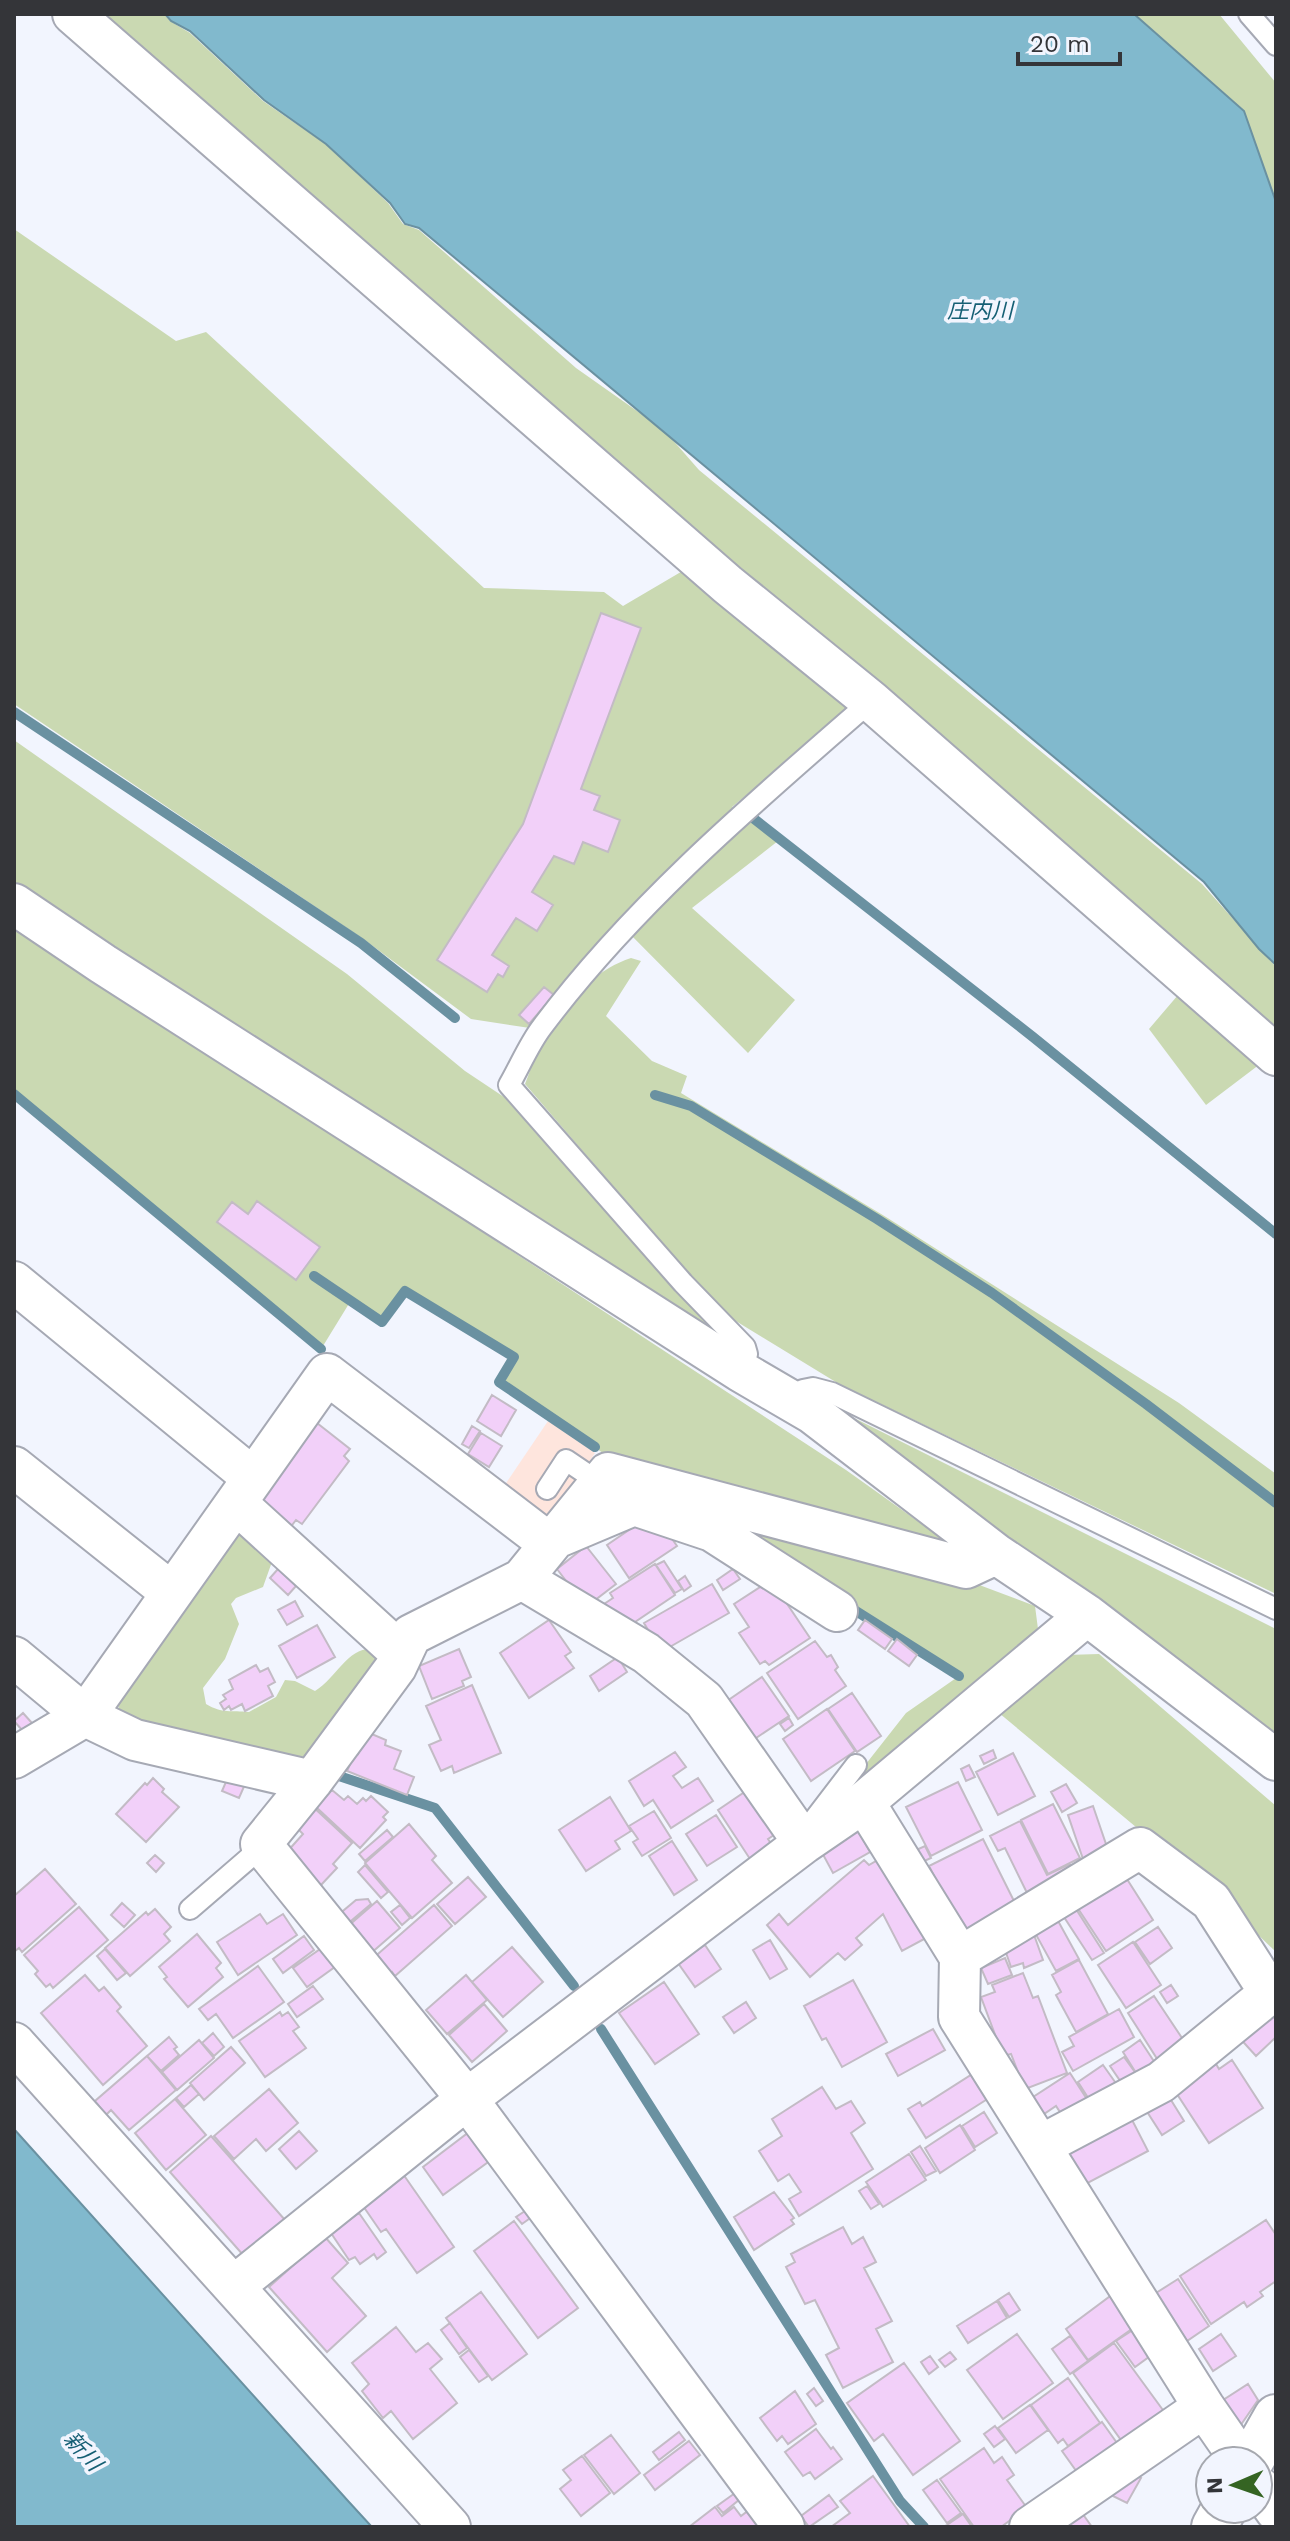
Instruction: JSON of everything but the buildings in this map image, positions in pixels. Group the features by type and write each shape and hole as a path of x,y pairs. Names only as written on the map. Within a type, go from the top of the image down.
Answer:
{"street":[{"path":"73,14 728,585 871,701 1276,1055"},
{"path":"14,904 129,981 740,1371 812,1413 996,1554 1087,1615 1276,1760"},
{"path":"14,1282 244,1490 402,1654"},
{"path":"14,1758 85,1716 327,1374 552,1542"},
{"path":"14,1467 172,1593"},
{"path":"784,2527 467,2099 261,1844 396,1667 411,1635 522,1579 608,1473 966,1568 996,1554"},
{"path":"552,1542 634,1505 712,1531 837,1611"},
{"path":"522,1579 646,1653 704,1700 802,1840"},
{"path":"234,2286 467,2099 802,1840 860,1783 1087,1615"},
{"path":"14,1657 85,1716 135,1740 312,1781"},
{"path":"860,1783 960,1957 959,2017 1225,2445"},
{"path":"960,1957 1140,1848 1211,1901 1270,1993 1161,2082 1040,2146"},
{"path":"14,2043 450,2527"},
{"path":"1030,2527 1204,2407"},
{"path":"1265,2445 1276,2417"}],"lane":[{"path":"1249,14 1276,45"},
{"path":"740,1371 747,1354 745,1347 683,1283 509,1085 540,1028 617,938 734,820 871,701"},
{"path":"796,1404 803,1390 813,1388 832,1393 1276,1609"},
{"path":"547,1489 566,1460 600,1483"},
{"path":"190,1909 263,1846"}],"shaded area":[{"path":"548,1421 595,1453 550,1520 498,1495"}],"green space":[{"path":"96,14 164,14 190,33 263,101 327,145 388,203 403,224 419,230 576,368 664,430 699,470 1202,884 1276,967 1276,1046"},
{"path":"1134,14 1219,14 1276,83 1276,202 1244,111"},
{"path":"14,229 176,341 206,332 484,588 604,592 623,606 691,566 851,708 732,807 778,841 692,908 795,1000 748,1053 620,924 530,1028 471,1019 362,938 14,704"},
{"path":"14,740 347,974 465,1071 504,1097 727,1344 14,887"},
{"path":"14,925 846,1470 961,1552 622,1466 499,1382 513,1357 405,1291 382,1322 350,1302 323,1346 14,1093"},
{"path":"631,958 641,961 606,1016 652,1061 687,1076 681,1093 886,1217 1179,1403 1276,1474 1276,1594 839,1384 721,1312 525,1084 543,1037 564,1008 594,978"},
{"path":"1184,988 1268,1058 1206,1105 1149,1029"},
{"path":"840,1411 1276,1629 1276,1742"},
{"path":"623,1491 958,1577 1035,1606 1038,1629 1031,1647 829,1811 906,1713 959,1676 718,1525"},
{"path":"243,1532 273,1559 263,1587 236,1598 231,1604 239,1624 225,1659 203,1688 206,1704 222,1710 249,1712 276,1697 285,1680 295,1681 315,1691 356,1653 376,1649 389,1653 309,1758 143,1725 119,1710 116,1692 232,1533"},
{"path":"1099,1654 1276,1806 1276,1952 1214,1892 999,1713 1066,1655"}],"water":[{"name":"庄内川","path":"165,14 1134,14 1244,111 1276,202 1276,965 1204,882 419,228 405,224 390,203 326,144 264,100 190,31 171,21"},
{"name":"新川","path":"14,2129 349,2502 372,2527 14,2527"}],"waterway":[{"path":"14,712 361,943 455,1018"},
{"path":"753,818 1033,1037 1276,1234"},
{"path":"14,1094 321,1349"},
{"path":"655,1095 691,1106 992,1293 1276,1503"},
{"path":"314,1276 382,1322 405,1291 514,1357 499,1382 595,1447"},
{"path":"848,1606 959,1676"},
{"path":"336,1771 333,1774 435,1808 574,1986"},
{"path":"601,2029 900,2501 924,2527"}]}
